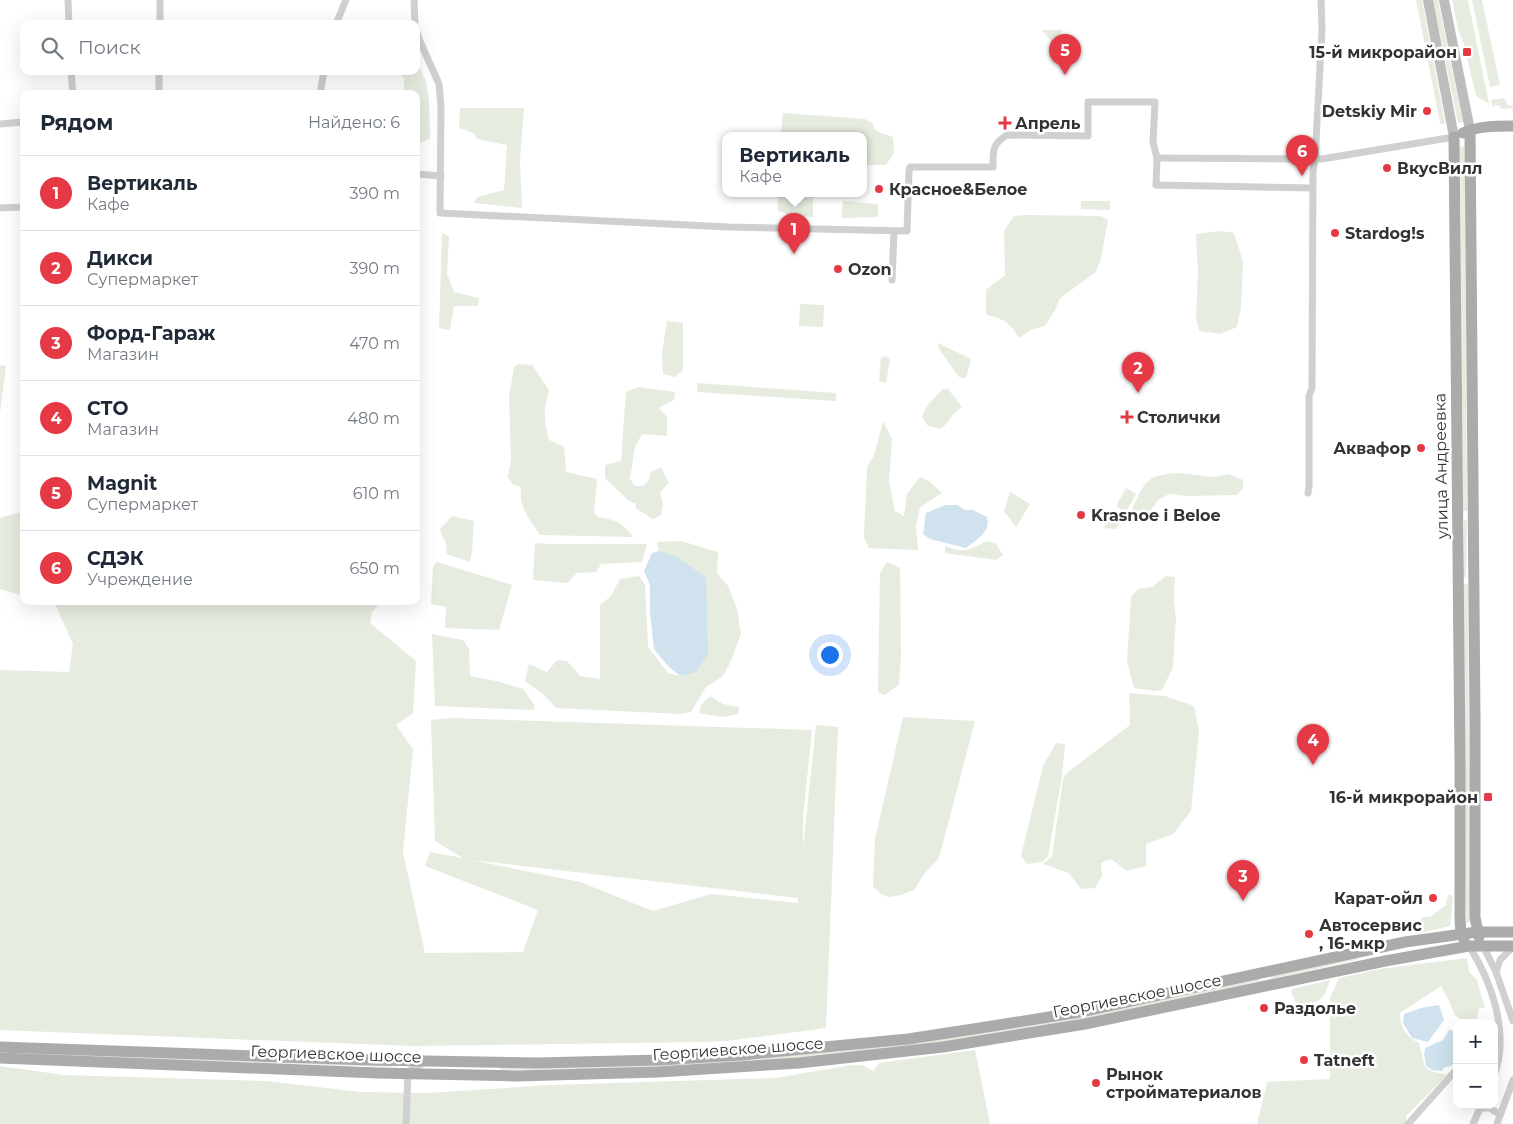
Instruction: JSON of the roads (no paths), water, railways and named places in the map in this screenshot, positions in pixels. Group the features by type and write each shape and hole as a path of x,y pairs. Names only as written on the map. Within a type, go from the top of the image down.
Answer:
{"main road":[{"name":"улица Андреевка","path":"1428,0 1454,137 1461,934"},
{"name":"улица Андреевка","path":"1444,0 1470,132 1475,917 1477,932 1483,946"},
{"path":"1454,137 1497,126 1513,126"},
{"path":"1470,132 1513,133"},
{"path":"1458,518 1468,516 1473,518"},
{"path":"1458,578 1468,580 1473,578"},
{"name":"Георгиевское шоссе","path":"0,1047 537,1064 749,1055 956,1032 1080,1012 1406,942 1477,932 1513,932"},
{"path":"1461,934 1469,946"},
{"name":"Георгиевское шоссе","path":"0,1058 408,1073 568,1075 658,1072 799,1063 935,1048 1085,1024 1261,988 1365,964 1469,946 1513,946"}],"street":[{"path":"68,0 69,20"},
{"path":"160,0 160,20"},
{"path":"338,20 346,0"},
{"path":"414,0 415,20"},
{"path":"1308,493 1310,487 1309,396 1312,388 1312,188 1322,30 1321,0"},
{"path":"420,41 439,84 441,107 440,213 729,227 908,231 910,167 993,167 993,148 999,140 1007,136 1088,136 1088,102 1155,102 1153,142 1157,158 1156,185 1312,188"},
{"path":"71,75 73,90"},
{"path":"159,75 159,90"},
{"path":"321,90 323,75"},
{"path":"0,124 20,122"},
{"path":"1157,158 1315,160 1454,137"},
{"path":"420,174 441,176"},
{"path":"0,208 20,207"},
{"path":"892,280 894,232"},
{"path":"1469,946 1484,971 1495,1019"},
{"path":"1483,946 1496,972 1513,1021"},
{"path":"1496,972 1500,960 1513,946"},
{"path":"1257,975 1263,976 1265,981 1261,988"},
{"path":"1498,1037 1500,1053 1498,1061"},
{"path":"406,1124 408,1073 413,1068 427,1061"},
{"path":"1408,1124 1453,1074"},
{"path":"1497,1124 1513,1080"},
{"path":"1474,1124 1479,1109"},
{"path":"1492,1109 1500,1114"}],"water":[{"path":"945,505 957,505 965,510 973,510 987,517 988,523 985,531 966,548 930,539 923,534 926,513"},
{"path":"659,551 676,556 706,577 708,654 696,672 680,676 668,666 654,649 650,613 650,585 644,571 652,553"},
{"path":"1439,1005 1444,1020 1428,1042 1412,1038 1403,1023 1404,1014 1421,1008"},
{"path":"1449,1030 1453,1030 1453,1064 1445,1067 1442,1071 1432,1070 1426,1066 1425,1048 1443,1040"}],"place":[{"name":"15-й микрорайон","path":"1467,52"},
{"name":"Magnit","path":"1065,75"},
{"name":"Detskiy Mir","path":"1427,111"},
{"name":"Апрель","path":"1005,123"},
{"name":"ВкусВилл","path":"1387,168"},
{"name":"СДЭК","path":"1302,176"},
{"name":"Красное&Белое","path":"879,189"},
{"name":"Stardog!s","path":"1335,233"},
{"name":"Вертикаль","path":"794,254"},
{"name":"Ozon","path":"838,269"},
{"name":"Дикси","path":"1138,393"},
{"name":"Столички","path":"1127,417"},
{"name":"Аквафор","path":"1421,448"},
{"name":"Krasnoe i Beloe","path":"1081,515"},
{"name":"СТО","path":"1313,765"},
{"name":"16-й микрорайон","path":"1488,797"},
{"name":"Карат-ойл","path":"1433,898"},
{"name":"Форд-Гараж","path":"1243,901"},
{"name":"Автосервис , 16-мкр","path":"1309,934"},
{"name":"Раздолье","path":"1264,1008"},
{"name":"Tatneft","path":"1304,1060"},
{"name":"Рынок стройматериалов","path":"1096,1083"}]}
